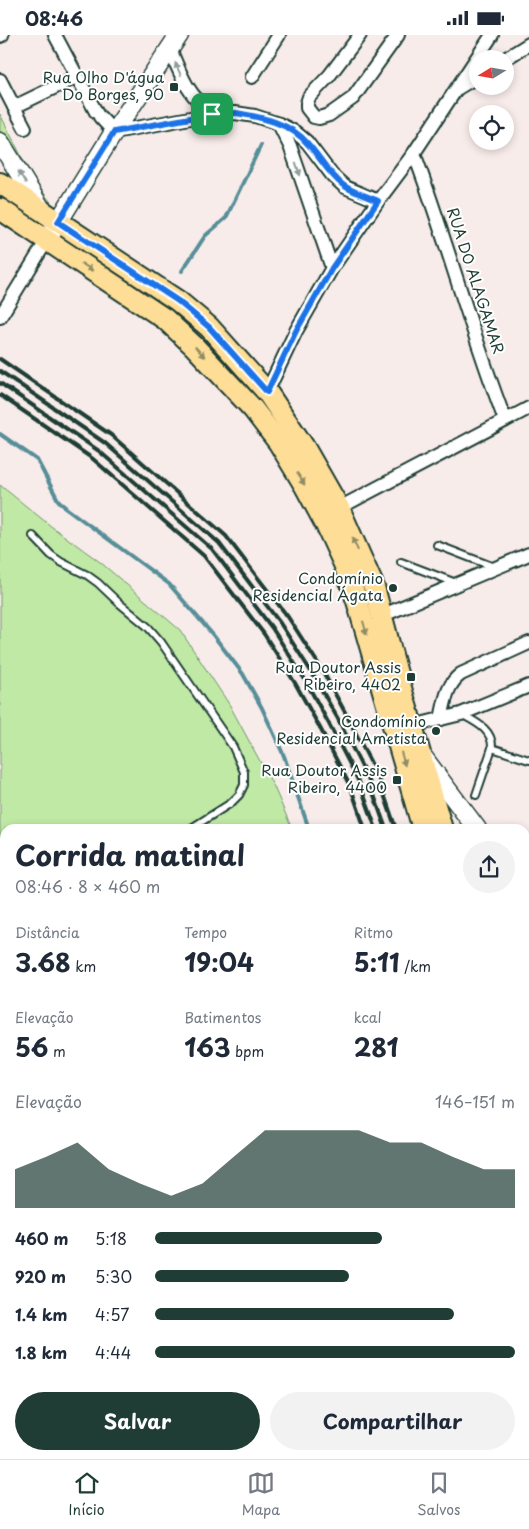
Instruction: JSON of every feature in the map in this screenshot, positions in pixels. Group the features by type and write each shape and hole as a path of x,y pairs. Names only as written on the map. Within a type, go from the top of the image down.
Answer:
{"main road":[{"path":"47,240 51,217 114,132 174,42"},
{"path":"0,142 51,217"},
{"path":"0,183 178,301 209,327 267,392 304,447 339,509 374,587 441,824"},
{"path":"0,209 164,319 194,345 253,409 279,443 305,485 344,564 357,601 422,824"},
{"path":"420,754 473,824"}],"street":[{"path":"55,35 76,77 98,114 114,132 212,114 236,113 255,116 295,132 307,142 332,175 345,187 378,201"},
{"path":"252,77 279,35"},
{"path":"360,35 329,76 309,97 307,108 314,117 319,118 328,115 353,99 398,35"},
{"path":"267,392 296,331 332,268 414,153 492,35"},
{"path":"174,42 185,85 193,96 212,114"},
{"path":"514,53 529,44"},
{"path":"14,107 76,77"},
{"path":"0,80 25,128"},
{"path":"455,90 469,81"},
{"path":"279,124 290,146 332,268"},
{"name":"RUA DO ALAGAMAR","path":"414,153 433,203 487,373 505,420"},
{"path":"0,317 47,240"},
{"path":"339,509 529,407"},
{"path":"381,615 529,554"},
{"path":"441,719 448,690 460,674 529,643"},
{"path":"412,726 461,714 529,686"}],"lane":[{"path":"33,536 51,555 87,575 148,627 161,642 233,747 244,772 244,785 239,795 231,803 198,824"},
{"path":"437,545 496,568"},
{"path":"401,562 460,584"},
{"path":"461,714 482,726 490,736 492,748 476,795"},
{"path":"492,748 529,760"}],"green space":[{"path":"0,114 32,177 58,212 23,190 0,138"},
{"path":"0,485 52,527 100,562 180,630 229,704 274,787 290,824 0,824"}],"waterway":[{"path":"182,271 205,236 226,218 261,145"},
{"path":"0,434 37,460 58,500 66,508 169,584 213,635 243,674 262,708 284,756 307,824"}],"railway":[{"path":"0,359 111,435 226,536 288,617 321,668 378,777 394,824"},
{"path":"0,371 105,443 219,543 280,623 312,673 338,719 369,781 384,824"},
{"path":"0,383 99,451 212,549 272,628 304,678 360,784 374,824"},
{"path":"0,395 93,459 204,556 264,634 295,683 351,788 363,824"}],"place":[{"name":"Rua Olho D'água Do Borges, 90","path":"174,87"},
{"name":"Condomínio Residencial Ágata","path":"393,588"},
{"name":"Rua Doutor Assis Ribeiro, 4402","path":"411,677"},
{"name":"Condomínio Residencial Ametista","path":"436,731"},
{"name":"Rua Doutor Assis Ribeiro, 4400","path":"397,780"}],"route":[{"path":"236,113 255,116 295,132 307,142 332,175 345,187 378,201 332,268 296,331 267,392 209,327 178,301 58,222 114,132 212,114 236,113"}]}
